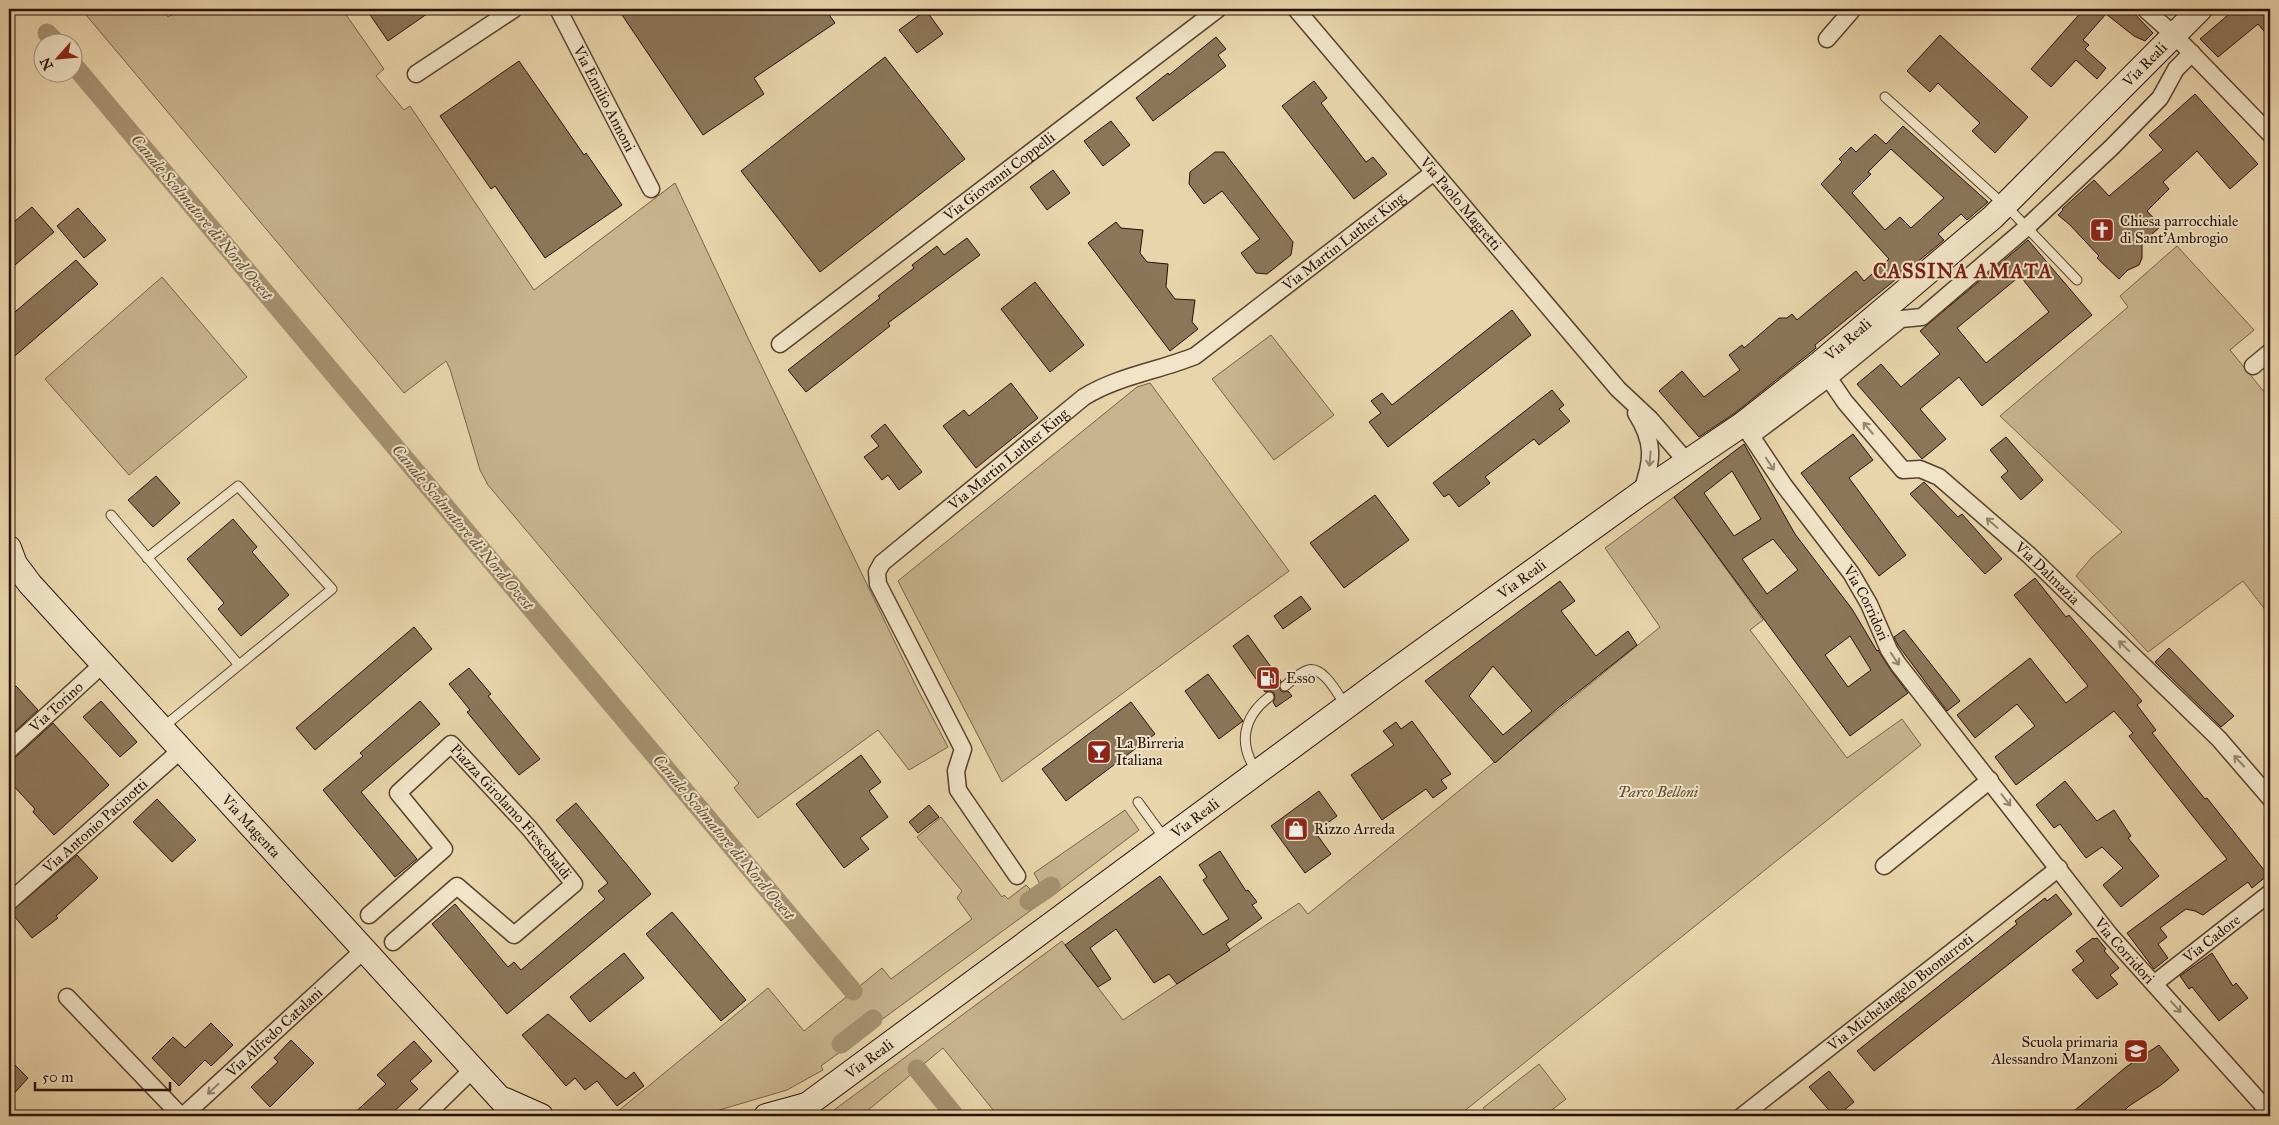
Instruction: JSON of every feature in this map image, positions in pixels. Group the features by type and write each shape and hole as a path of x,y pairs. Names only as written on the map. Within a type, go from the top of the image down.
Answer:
{"main road":[{"name":"Via Reali","path":"766,1116 799,1111 1257,772 1641,493 1687,462 1747,430 1824,370 2005,205 2173,34 2200,9"},
{"name":"Via Magenta","path":"9,548 18,574 162,728 516,1116"},
{"name":"Via Magenta","path":"501,1098 541,1116"}],"street":[{"path":"416,74 514,9"},
{"name":"Via Emilio Annoni","path":"558,9 651,189"},
{"name":"Via Giovanni Coppelli","path":"780,344 1218,9"},
{"name":"Via Paolo Magretti","path":"1296,9 1627,399 1650,419 1687,462"},
{"path":"1827,39 1854,9"},
{"path":"2145,9 2173,34 2270,134"},
{"path":"1824,370 1900,319 1922,317 2027,227 2112,147 2160,98 2176,69 2192,53"},
{"name":"Via Martin Luther King","path":"1017,876 958,790 956,771 963,749 878,584 877,572 882,563 1084,397 1102,386 1195,356 1434,172"},
{"path":"2253,366 2270,352"},
{"name":"Via Dalmazia","path":"1824,370 1846,402 1903,470 1920,469 1939,478 2029,555 2219,739 2270,798"},
{"name":"Via Paolo Magretti","path":"1627,399 1647,432 1650,441 1648,473 1641,493"},
{"name":"Via Corridori","path":"1747,430 1783,484 1851,573 1869,604 1889,650 1898,664 2110,934 2270,1113"},
{"name":"Via Torino","path":"9,750 103,664"},
{"name":"Piazza Girolamo Frescobaldi","path":"370,915 444,849 398,793 452,744 530,829 574,884 514,935 457,886 393,942"},
{"name":"Via Antonio Pacinotti","path":"9,902 181,750"},
{"path":"1884,866 1990,780"},
{"name":"Via Michelangelo Buonarroti","path":"1742,1116 2059,868"},
{"name":"Via Cadore","path":"2155,983 2270,893"},
{"name":"Via Alfredo Catalani","path":"182,1116 365,949"},
{"path":"67,997 182,1116"},
{"path":"425,1116 473,1069"}],"lane":[{"path":"1885,97 2005,205 2077,280"},
{"path":"147,558 238,486 332,589 162,728"},
{"path":"111,515 239,664"},
{"path":"1285,686 1308,670 1316,670 1322,674 1346,707"},
{"path":"1257,772 1248,758 1244,747 1245,731 1260,704 1269,698"},
{"path":"1138,802 1165,840"}],"green space":[{"path":"81,9 162,9 168,17 181,9 342,9 384,69 376,76 404,110 410,106 534,290 675,183 917,688 948,747 909,770 878,730 758,818 734,788 739,783 488,485 480,470 446,361 404,393"},
{"path":"2177,246 2254,330 2230,350 2270,399 2270,616 2243,581 2148,652 2076,576 2092,557 2122,532 2000,416 2128,307 2120,296"},
{"path":"162,277 247,377 129,475 45,379"},
{"path":"1271,335 1334,415 1274,460 1212,379"},
{"path":"1150,383 1289,571 1002,782 898,581 1137,387"},
{"name":"Parco Belloni","path":"1674,497 1763,620 1750,630 1847,758 1902,719 1921,745 1458,1116 998,1116 943,1048 861,1116 826,1116 1062,941 1123,1020 1299,903 1308,914 1660,627 1605,548"},
{"path":"1125,810 1139,830 1048,899 1045,895 1050,891 1051,886 1047,884 1041,886 1034,873"},
{"path":"941,817 1002,897 1004,895 1008,899 1026,885 1033,892 1028,895 1029,901 1034,903 1038,900 1041,903 877,1023 870,1015 837,1040 844,1049 821,1066 823,1070 787,1090 699,1116 612,1116 768,988 804,1031 882,968 891,979 972,919 957,898 962,891 917,837"},
{"path":"1539,1064 1566,1099 1544,1116 1490,1116 1483,1108"}],"building":[{"path":"366,9 434,9 388,41"},
{"path":"618,9 825,9 835,23 754,78 764,94 703,135"},
{"path":"2084,9 2130,9 2153,33 2145,41 2134,36 2106,14 2083,40 2089,45 2085,49 2106,68 2097,79 2076,60 2051,87 2031,69"},
{"path":"2235,9 2270,9 2270,38 2258,24 2218,57 2200,39"},
{"path":"926,10 943,34 917,53 899,30"},
{"path":"1940,35 2028,117 1995,153 1972,131 1980,123 1938,83 1930,92 1907,71"},
{"path":"1216,37 1226,49 1218,55 1226,66 1153,121 1136,98 1168,73 1169,75"},
{"path":"885,57 965,159 820,272 741,171"},
{"path":"519,61 584,155 586,153 622,205 545,258 495,186 491,189 440,116"},
{"path":"1314,81 1327,98 1321,103 1366,162 1373,157 1387,174 1354,199 1282,106"},
{"path":"2195,94 2258,164 2230,189 2197,151 2163,182 2169,189 2147,211 2161,226 2142,243 2142,258 2139,265 2128,270 2119,279 2097,258 2099,256 2070,225 2058,215 2062,209 2094,180 2109,196 2163,150 2149,135"},
{"path":"1111,121 1130,145 1103,166 1084,141"},
{"path":"1903,126 1988,202 1967,220 1961,214 1938,234 1944,240 1815,345 1816,348 1810,353 1735,413 1699,437 1659,391 1682,371 1704,397 1740,370 1729,355 1742,345 1744,348 1779,318 1787,318 1792,314 1797,320 1856,271 1864,281 1889,259 1821,184 1842,162 1839,159 1851,147 1856,152 1875,134 1886,144","holes":["1891,149 1944,198 1911,228 1900,217 1885,230 1852,193 1871,174 1868,172"]},
{"path":"1215,152 1224,152 1293,242 1291,255 1267,274 1256,273 1241,253 1260,239 1222,191 1204,204 1189,184 1190,172"},
{"path":"1053,170 1070,193 1047,210 1030,187"},
{"path":"32,207 54,232 9,270 9,226"},
{"path":"78,208 106,240 84,258 57,226"},
{"path":"1116,222 1121,228 1143,230 1140,253 1147,262 1168,264 1166,287 1175,299 1195,300 1192,322 1198,329 1170,351 1088,243"},
{"path":"967,238 980,255 888,323 890,326 806,392 788,370 880,298 878,296 914,268 912,265 937,246 944,255"},
{"path":"2028,240 2092,315 1982,406 1959,377 1920,409 1946,439 1922,459 1857,384 1881,364 1901,387 1940,354 1920,331","holes":["2020,276 2049,312 1986,363 1957,328"]},
{"path":"76,260 98,284 9,361 9,317"},
{"path":"1035,282 1084,345 1050,372 1001,309"},
{"path":"1512,310 1531,335 1388,447 1369,422 1381,413 1371,401 1382,393 1392,405"},
{"path":"1011,383 1038,418 976,468 943,426 964,410 969,416"},
{"path":"1552,390 1564,405 1559,409 1570,421 1539,445 1534,439 1485,477 1490,483 1459,507 1449,494 1444,497 1433,483"},
{"path":"885,424 922,472 899,490 888,475 882,480 864,457 879,446 871,436"},
{"path":"1853,434 1873,460 1849,478 1906,555 1879,576 1801,473"},
{"path":"2006,437 2043,480 2021,500 2001,477 2008,471 1990,450"},
{"path":"1744,444 1795,534 1852,609 1877,651 1908,693 1850,736 1674,497","holes":["1732,471 1761,519 1734,536 1704,493","1773,539 1798,570 1767,594 1742,559","1850,636 1871,670 1848,687 1825,655"]},
{"path":"156,476 180,503 153,527 128,500"},
{"path":"1924,482 1958,517 1962,514 2002,559 1985,574 1910,494"},
{"path":"1375,495 1409,540 1344,588 1310,543"},
{"path":"233,519 257,547 252,552 289,595 241,636 218,609 224,603 187,559"},
{"path":"2035,578 2066,617 2069,615 2142,701 2137,705 2156,730 2152,733 2268,875 2252,888 2248,882 2203,915 2186,909 2160,928 2167,937 2158,944 2168,958 2154,969 2127,933 2227,859 2129,736 2133,733 2114,711 2016,785 1995,757 2035,726 2017,704 1975,738 1957,715 2030,658 2066,703 2088,686 2014,595"},
{"path":"1560,581 1575,601 1561,611 1596,656 1628,631 1637,645 1558,708 1495,763 1425,681","holes":["1493,666 1532,711 1503,735 1469,696"]},
{"path":"1301,596 1311,609 1283,629 1274,616"},
{"path":"414,627 432,649 315,750 296,728"},
{"path":"1904,630 1960,701 1947,711 1898,645 1894,637"},
{"path":"1248,635 1281,681 1280,690 1283,692 1288,691 1292,696 1276,707 1273,702 1275,698 1274,693 1270,691 1265,692 1233,646"},
{"path":"2169,648 2234,716 2221,727 2155,662"},
{"path":"469,668 491,694 488,696 540,759 519,775 467,712 470,710 449,684"},
{"path":"1208,674 1243,721 1219,739 1185,691"},
{"path":"16,686 38,710 9,737 9,693"},
{"path":"101,701 137,742 120,757 83,717"},
{"path":"420,701 440,724 361,792 417,859 395,877 323,790 363,756 360,753"},
{"name":"La Birreria Italiana","path":"1131,702 1155,734 1066,801 1042,769"},
{"path":"1412,721 1451,774 1441,780 1447,788 1433,798 1426,789 1382,820 1351,775 1394,745 1383,731 1396,722 1401,729"},
{"path":"53,723 109,785 54,835 33,812 35,809 9,781 9,760 16,757"},
{"path":"861,755 881,782 869,791 888,817 860,838 869,849 844,868 796,804"},
{"path":"2065,781 2097,821 2114,810 2131,836 2128,838 2159,876 2121,907 2103,885 2123,868 2102,847 2086,858 2060,824 2054,828 2036,805"},
{"name":"Rizzo Arreda","path":"1319,791 1337,816 1315,832 1331,854 1305,873 1271,826"},
{"path":"157,799 196,840 172,862 133,822"},
{"path":"576,803 651,894 507,1014 432,924 455,904 508,967 514,962 521,970 605,899 598,891 608,883 556,820"},
{"path":"929,805 939,817 918,833 909,822"},
{"path":"1220,851 1246,891 1248,890 1257,902 1252,905 1262,918 1226,944 1230,950 1177,984 1169,974 1154,983 1116,929 1090,948 1111,979 1098,987 1065,945 1160,876 1203,935 1229,919 1203,880 1207,877 1199,865"},
{"path":"77,855 98,878 56,916 58,918 32,938 11,912"},
{"path":"2056,894 2072,914 1874,1071 1857,1051 2017,924 2015,921 2045,898 2047,901"},
{"path":"672,912 746,1000 721,1021 646,934"},
{"path":"2093,938 2097,938 2106,949 2104,951 2119,968 2110,975 2118,984 2097,999 2072,970 2084,961 2076,951"},
{"path":"624,953 644,978 590,1022 570,997"},
{"path":"2212,953 2233,986 2236,983 2248,998 2219,1021 2192,987 2189,989 2180,976"},
{"path":"548,1014 626,1079 634,1072 644,1086 617,1106 597,1081 585,1090 575,1078 566,1086 522,1035"},
{"path":"211,1023 233,1045 211,1066 205,1060 179,1086 152,1058 173,1037 185,1048"},
{"path":"291,1040 314,1063 270,1107 251,1087 278,1062 274,1058"},
{"path":"414,1041 432,1061 410,1081 418,1089 389,1116 351,1116 386,1084 377,1075"},
{"path":"2159,1045 2179,1070 2161,1085 2129,1106 2119,1116 2068,1116 2126,1067"},
{"path":"9,1059 28,1078 9,1099"},
{"path":"1829,1071 1854,1102 1837,1116 1834,1116 1809,1087"}],"waterway":[{"name":"Canale Scolmatore di Nord Ovest","path":"82,75 853,991"},
{"path":"1029,901 1051,886"},
{"path":"841,1044 873,1019"},
{"path":"846,1034 849,1038"},
{"name":"Canale Scolmatore di Nord Ovest","path":"917,1069 955,1116"}],"place":[{"name":"Chiesa parrocchiale di Sant'Ambrogio","path":"2102,230"},
{"name":"Esso","path":"1268,678"},
{"name":"La Birreria Italiana","path":"1099,752"},
{"name":"Rizzo Arreda","path":"1296,829"},
{"name":"Scuola primaria Alessandro Manzoni","path":"2136,1051"}],"district":[{"name":"CASSINA AMATA","path":"1963,271"}]}
